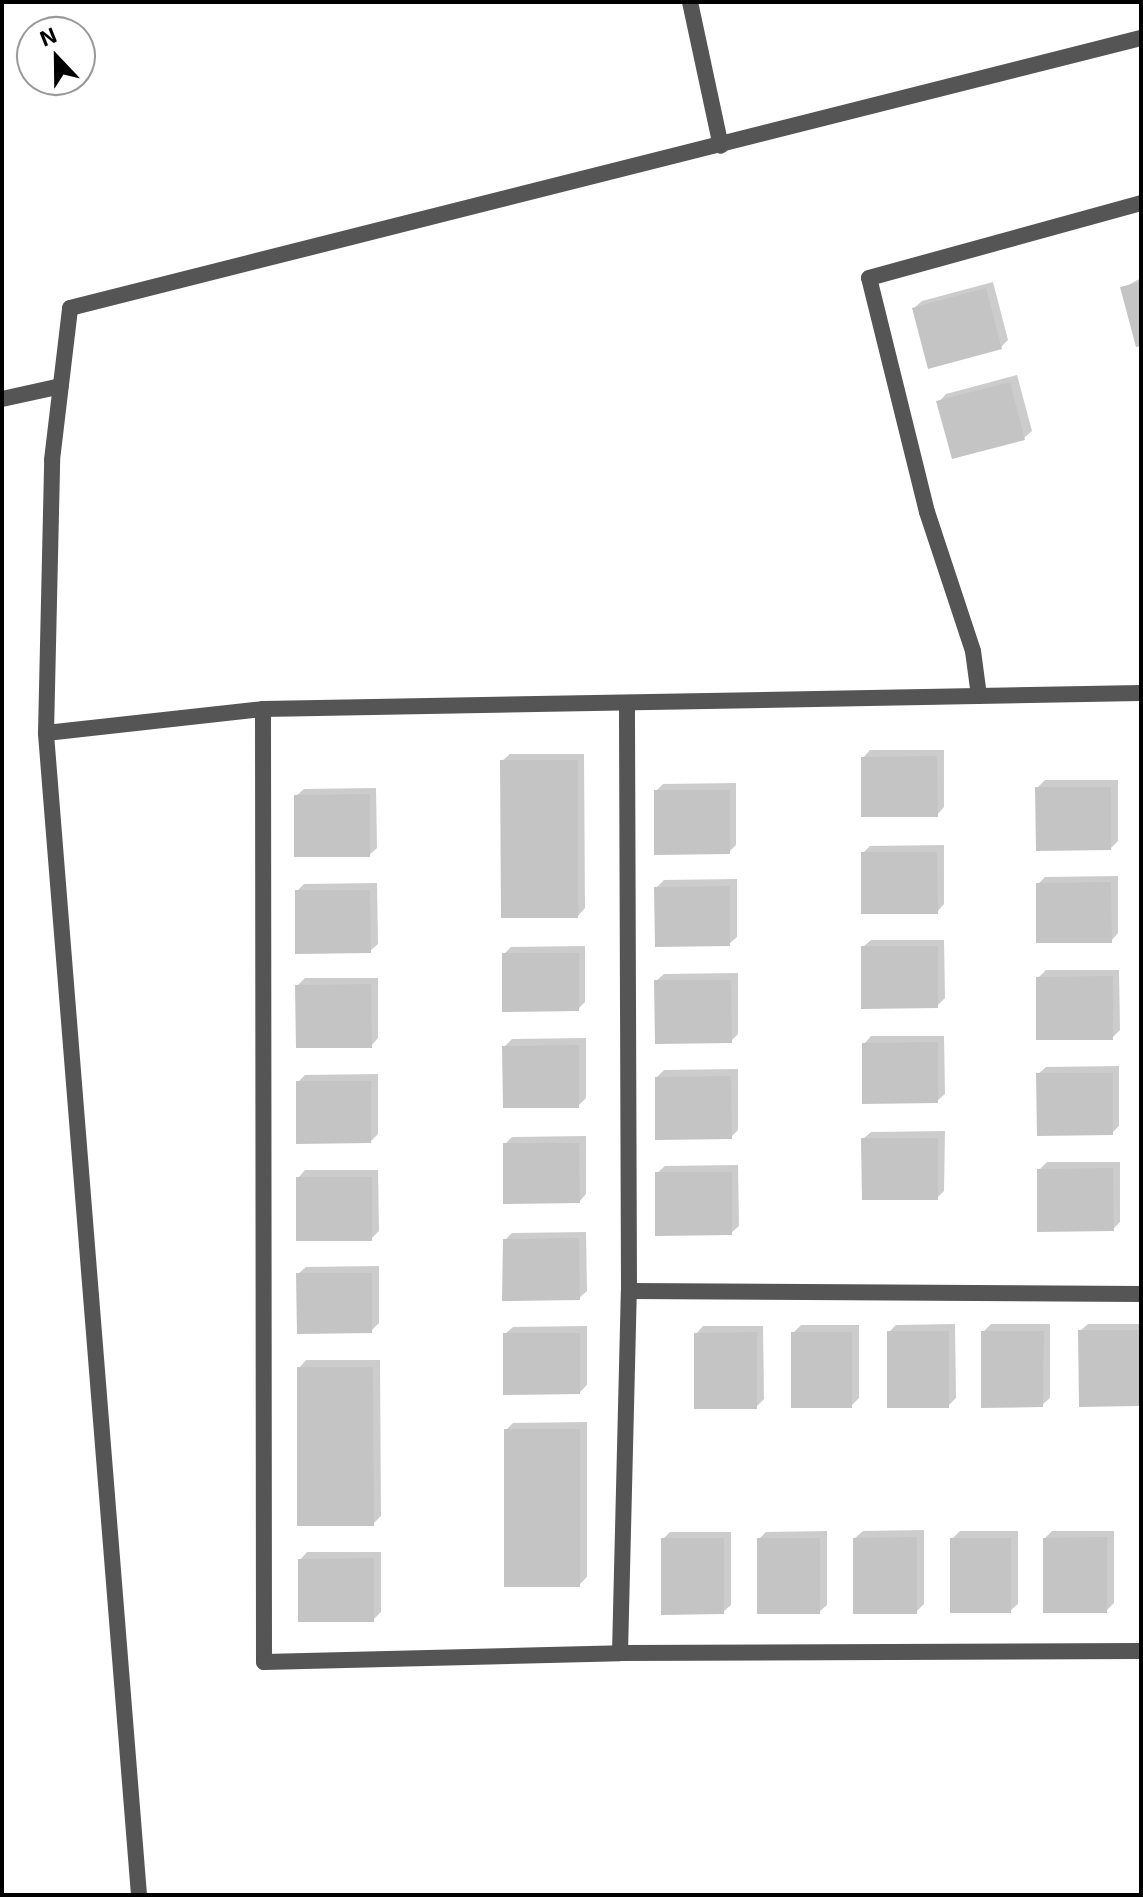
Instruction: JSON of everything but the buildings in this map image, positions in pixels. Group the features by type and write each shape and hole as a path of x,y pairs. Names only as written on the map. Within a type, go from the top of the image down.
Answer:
{"street":[{"path":"690,2 721,146"},
{"path":"139,1895 46,733 52,460 70,308 1141,38"},
{"path":"979,696 973,651 927,512 869,278 1141,203"},
{"path":"2,399 61,386"},
{"path":"46,733 263,709 1141,693"},
{"path":"620,1653 629,1291 627,704"},
{"path":"263,709 264,1662 620,1653 1141,1651"},
{"path":"629,1291 1141,1294"}]}
